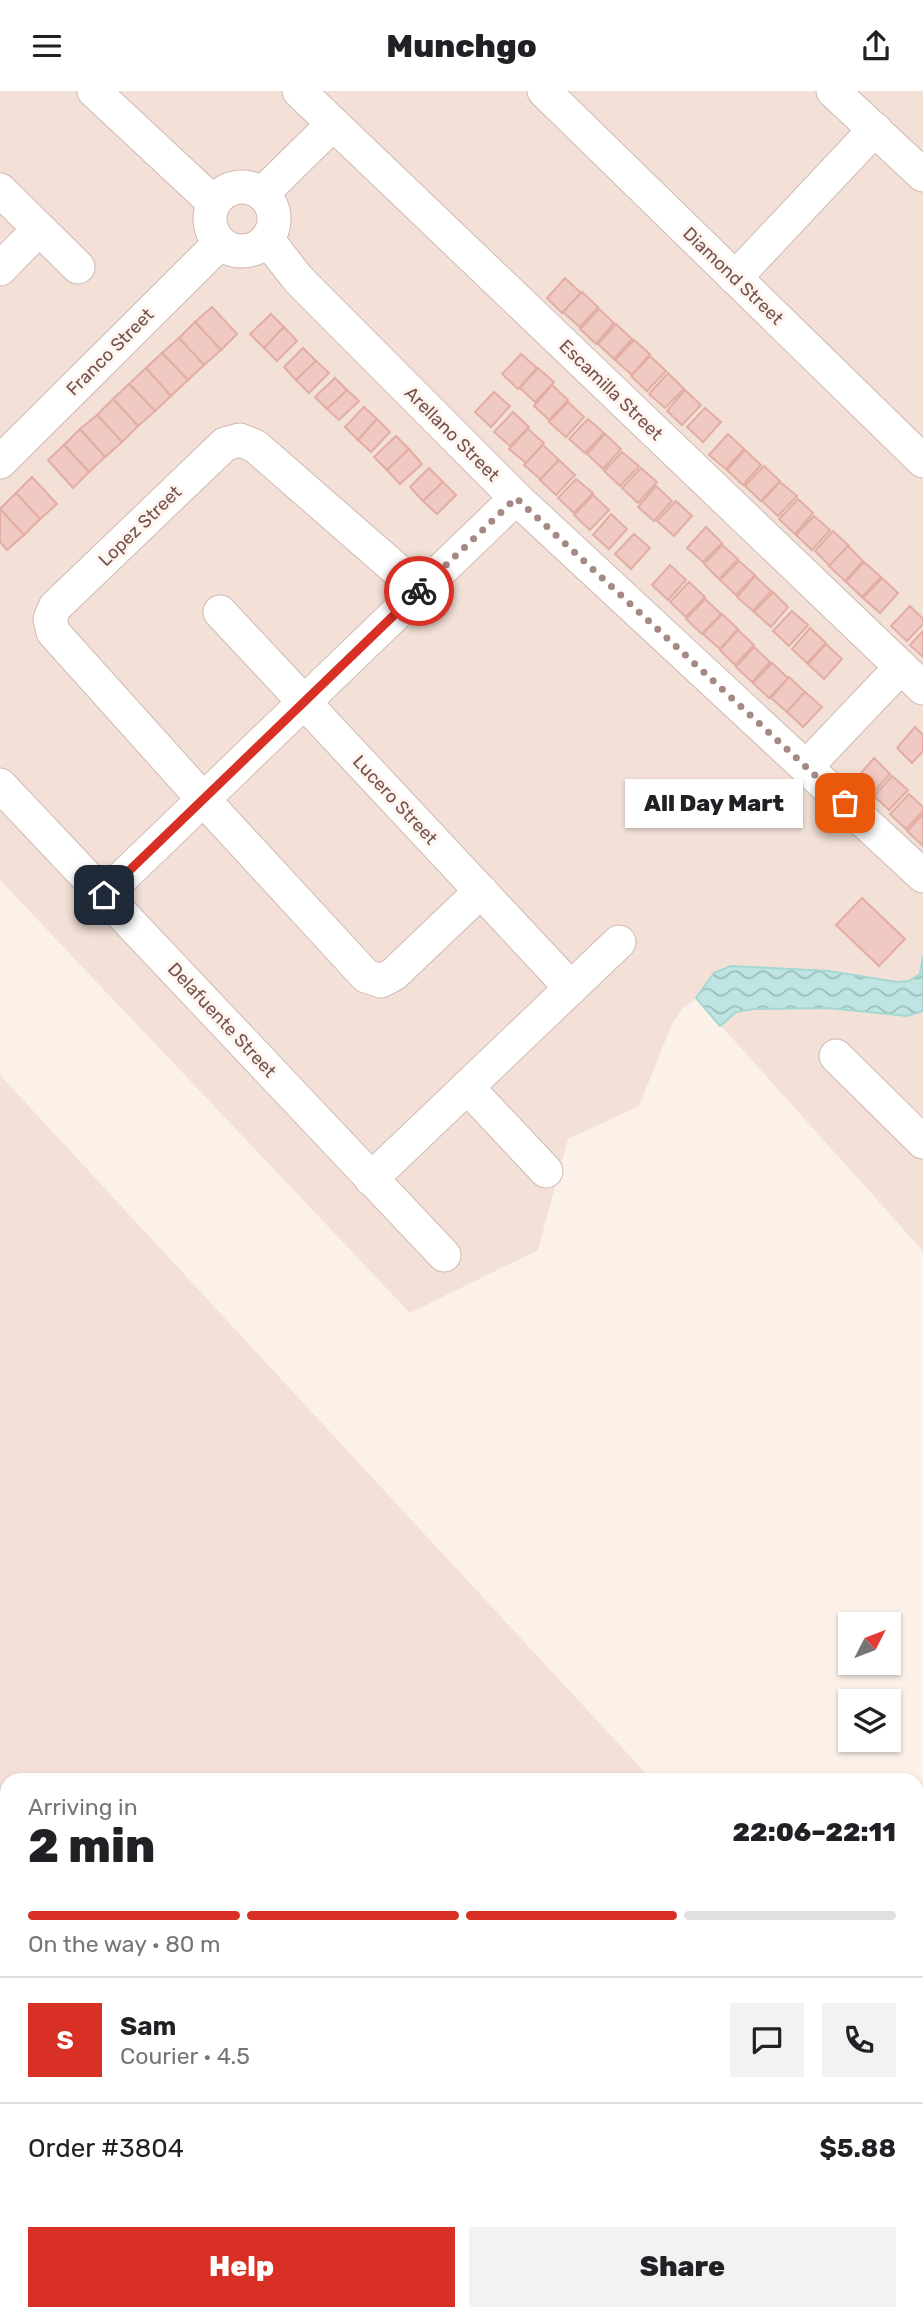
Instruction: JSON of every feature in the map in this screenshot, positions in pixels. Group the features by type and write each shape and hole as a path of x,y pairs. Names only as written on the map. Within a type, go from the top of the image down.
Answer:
{"street":[{"path":"94,91 214,203"},
{"name":"Escamilla Street","path":"299,91 912,678"},
{"name":"Diamond Street","path":"544,91 923,461"},
{"path":"833,91 923,175"},
{"path":"262,194 333,124"},
{"path":"735,278 875,129"},
{"path":"253,188 262,194 273,211 272,231 267,240 259,246 239,252 220,243 210,224 214,203 231,189 253,188"},
{"path":"0,190 78,267"},
{"path":"0,269 39,229"},
{"name":"Arellano Street","path":"267,240 298,279 516,498 923,876"},
{"name":"Franco Street","path":"0,461 220,243"},
{"name":"Lopez Street","path":"203,799 53,632 50,619 55,607 225,444 240,440 255,446 420,590"},
{"path":"104,895 516,498"},
{"name":"Lucero Street","path":"220,612 571,988"},
{"path":"807,766 912,678"},
{"name":"Delafuente Street","path":"0,785 444,1255"},
{"path":"203,799 366,976 381,981 394,974 481,891"},
{"path":"371,1179 619,942"},
{"path":"836,1056 923,1142"},
{"path":"467,1087 546,1171"}],"shaded area":[{"path":"0,91 923,91 923,1251 696,998 683,1008 672,1024 639,1106 568,1139 538,1250 410,1313 0,880"},
{"path":"0,1075 646,1773 0,1773"}],"water":[{"path":"923,956 923,1011 907,1016 828,1008 754,1009 736,1012 720,1026 696,998 714,973 731,966 829,971 897,982 909,981 920,974"}],"building":[{"path":"565,278 581,293 562,313 547,298"},
{"path":"582,292 598,307 580,327 563,312"},
{"path":"212,307 237,334 221,350 195,322"},
{"path":"599,309 614,323 596,344 580,329"},
{"path":"271,314 284,327 264,348 250,334"},
{"path":"195,322 221,350 204,365 179,338"},
{"path":"616,324 632,339 614,359 598,344"},
{"path":"284,327 297,341 277,361 264,348"},
{"path":"179,338 204,365 188,380 162,353"},
{"path":"634,340 650,354 632,375 615,360"},
{"path":"303,348 316,361 296,380 284,367"},
{"path":"162,353 188,380 171,396 146,368"},
{"path":"521,354 537,368 518,389 502,374"},
{"path":"650,356 666,371 647,391 631,376"},
{"path":"316,361 329,373 309,393 296,380"},
{"path":"146,368 171,396 155,411 129,384"},
{"path":"538,368 554,382 535,402 520,388"},
{"path":"668,373 684,389 665,408 649,394"},
{"path":"335,378 347,390 327,409 315,397"},
{"path":"129,384 155,411 138,426 113,399"},
{"path":"552,385 568,400 549,420 534,406"},
{"path":"347,390 359,401 339,420 327,409"},
{"path":"685,390 701,405 682,425 667,411"},
{"path":"494,392 510,406 491,427 475,412"},
{"path":"113,399 138,426 122,442 97,415"},
{"path":"568,402 584,417 566,437 549,422"},
{"path":"364,407 377,419 358,440 345,427"},
{"path":"705,408 721,422 703,442 687,427"},
{"path":"513,412 529,427 510,446 494,432"},
{"path":"97,415 122,442 105,457 80,429"},
{"path":"377,419 390,432 371,452 358,440"},
{"path":"588,419 604,433 585,453 569,439"},
{"path":"80,429 105,457 89,472 64,445"},
{"path":"528,429 544,443 526,463 509,449"},
{"path":"605,434 621,449 603,469 587,454"},
{"path":"728,434 744,449 726,469 709,455"},
{"path":"396,436 409,449 387,470 374,457"},
{"path":"64,445 89,472 73,488 48,460"},
{"path":"543,445 559,460 540,479 524,465"},
{"path":"409,449 422,464 400,484 387,470"},
{"path":"745,450 761,465 743,485 727,470"},
{"path":"622,452 639,466 620,486 604,471"},
{"path":"559,460 575,475 556,495 540,480"},
{"path":"764,466 780,481 761,501 745,486"},
{"path":"429,468 443,482 423,501 410,487"},
{"path":"641,468 657,482 638,503 622,488"},
{"path":"32,477 57,504 40,519 16,493"},
{"path":"576,479 593,493 574,513 558,498"},
{"path":"443,482 456,495 437,514 423,501"},
{"path":"780,482 797,496 778,516 762,501"},
{"path":"656,486 672,501 654,521 638,507"},
{"path":"16,493 40,519 24,535 0,509"},
{"path":"593,495 609,510 590,530 574,515"},
{"path":"798,499 813,513 795,534 779,519"},
{"path":"676,501 692,516 674,536 657,521"},
{"path":"0,509 24,535 7,550 0,542"},
{"path":"611,514 627,529 609,549 593,535"},
{"path":"814,516 830,530 812,550 796,535"},
{"path":"706,527 722,543 703,562 687,548"},
{"path":"833,531 849,546 830,566 815,551"},
{"path":"634,534 650,548 631,569 615,554"},
{"path":"722,545 738,559 719,579 704,564"},
{"path":"848,546 863,561 845,581 829,566"},
{"path":"739,561 755,575 736,595 720,580"},
{"path":"864,562 881,577 862,597 846,582"},
{"path":"670,565 686,580 668,600 652,585"},
{"path":"755,576 771,591 753,611 737,597"},
{"path":"882,578 898,593 880,613 863,598"},
{"path":"689,582 705,597 686,617 670,602"},
{"path":"773,592 788,607 771,627 754,612"},
{"path":"705,599 721,614 702,634 686,619"},
{"path":"910,606 923,619 923,624 907,641 891,626"},
{"path":"792,611 808,625 789,646 773,631"},
{"path":"722,614 738,629 720,649 703,634"},
{"path":"810,628 826,643 807,663 792,649"},
{"path":"738,630 754,645 735,665 720,650"},
{"path":"923,631 923,657 910,645"},
{"path":"826,644 842,659 824,679 808,664"},
{"path":"754,647 770,662 752,682 736,667"},
{"path":"772,663 788,678 769,698 753,683"},
{"path":"789,677 805,692 787,712 771,698"},
{"path":"805,692 822,707 803,727 787,712"},
{"path":"915,727 923,735 923,751 912,763 897,748"},
{"path":"874,758 890,774 872,794 856,779"},
{"path":"892,776 908,790 889,810 874,796"},
{"path":"909,794 923,807 923,811 906,829 890,814"},
{"path":"923,814 923,846 907,831"},
{"path":"862,898 905,939 879,966 836,925"}],"way so far":[{"path":"419,591 516,498 845,803"}],"place":[{"name":"All Day Mart","path":"845,803"}],"route":[{"path":"104,895 419,591"}]}
